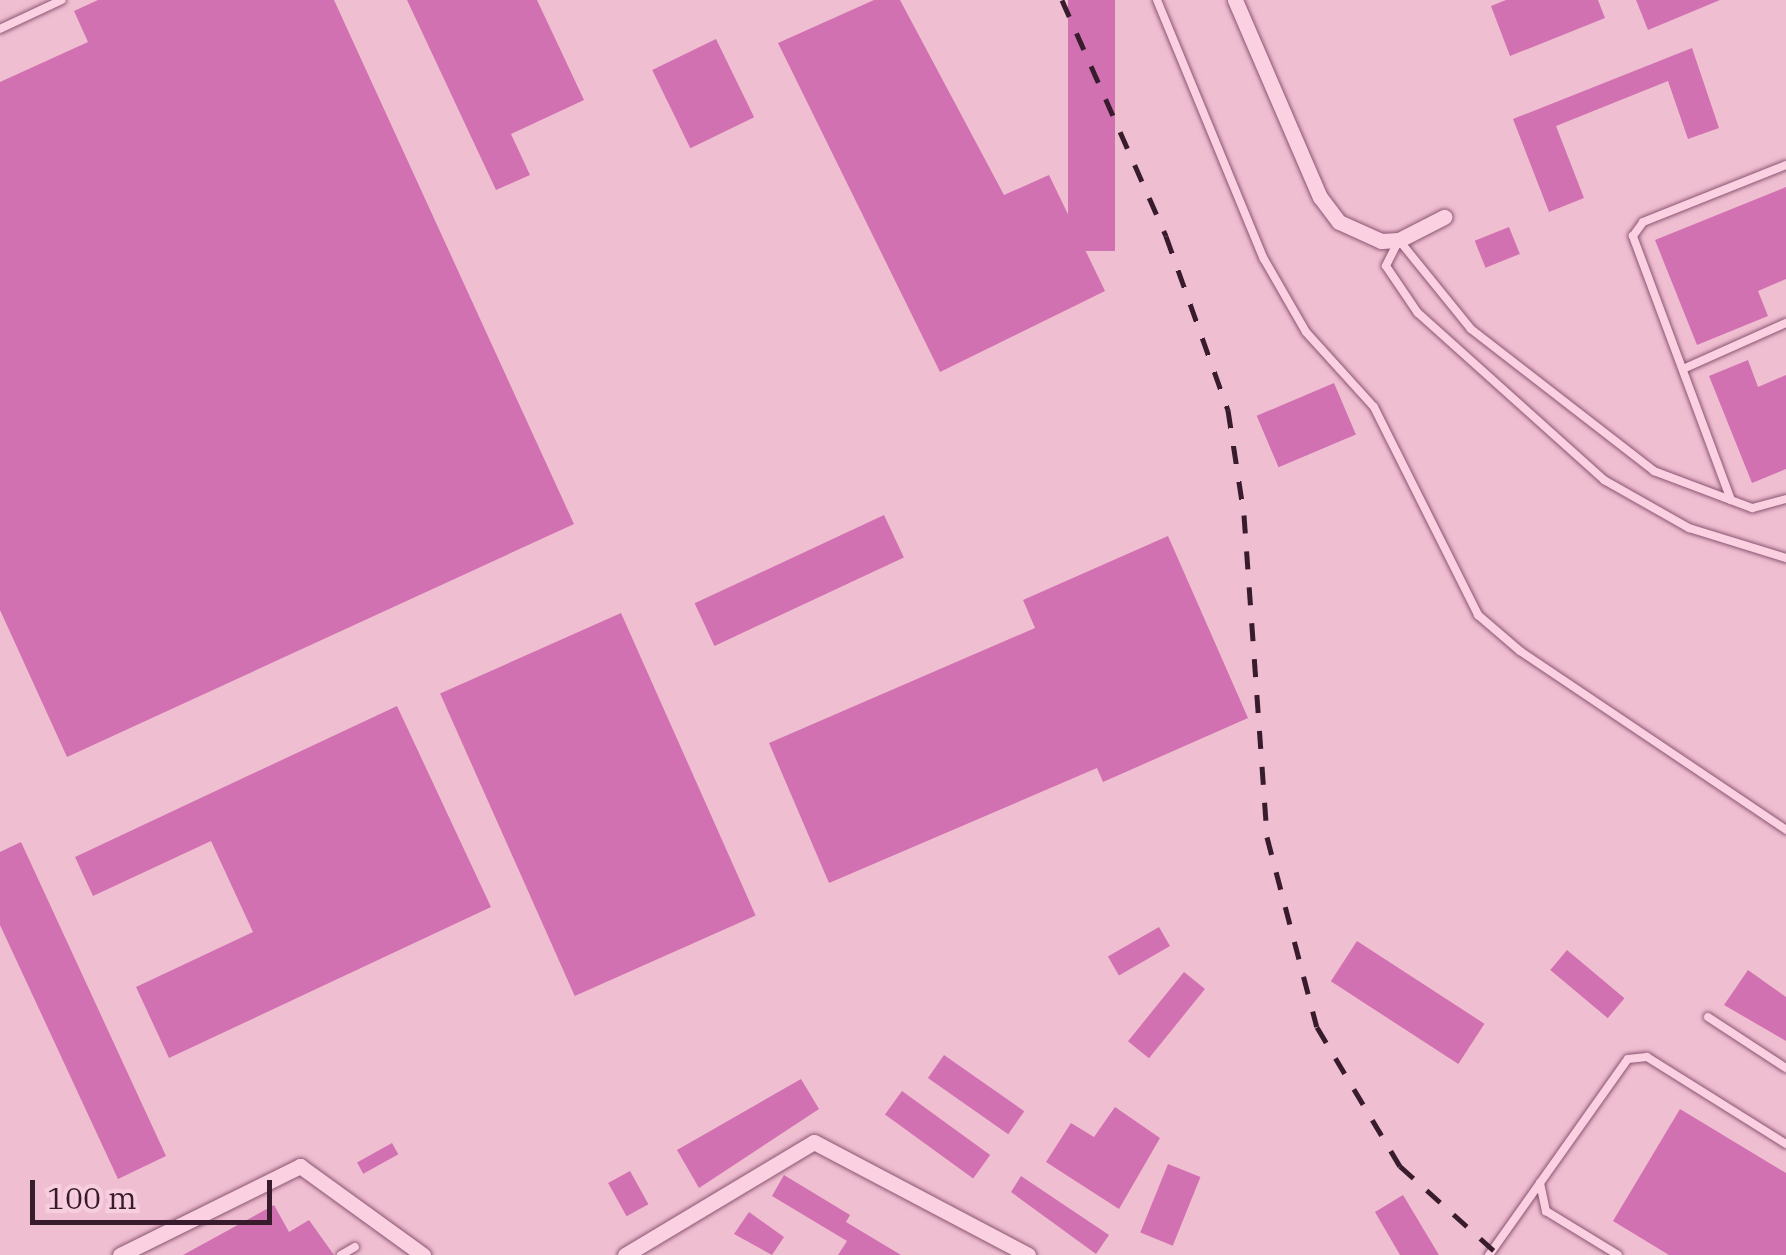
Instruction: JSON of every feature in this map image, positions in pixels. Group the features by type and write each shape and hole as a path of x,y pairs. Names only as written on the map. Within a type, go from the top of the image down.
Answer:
{"street":[{"path":"1235,0 1328,210 1366,238 1400,240 1444,217"},
{"path":"625,1255 814,1142 1028,1255"},
{"path":"120,1255 300,1166 423,1255"}],"lane":[{"path":"0,29 62,0"},
{"path":"1158,0 1264,258 1306,332 1374,407 1478,616 1520,651 1786,830"},
{"path":"1731,500 1633,236 1643,222 1786,165"},
{"path":"1786,499 1752,508 1654,471 1471,329 1400,240 1386,266 1418,313 1604,480 1689,528 1786,558"},
{"path":"1683,369 1786,323"},
{"path":"1708,1016 1786,1068"},
{"path":"1489,1255 1628,1058 1647,1057 1786,1144"},
{"path":"1540,1183 1546,1212 1618,1255"},
{"path":"341,1255 354,1248"}],"building":[{"path":"98,0 334,0 574,524 67,757 0,610 0,82 88,42 74,11"},
{"path":"407,0 537,0 584,100 511,134 530,175 496,190"},
{"path":"874,0 900,0 1004,195 1049,175 1105,291 940,372 778,43"},
{"path":"1068,0 1115,0 1115,251 1068,251"},
{"path":"1506,0 1598,0 1605,18 1510,56 1491,6"},
{"path":"1636,0 1720,0 1648,30"},
{"path":"716,39 754,117 690,148 652,70"},
{"path":"1692,48 1719,128 1688,139 1668,81 1556,126 1584,198 1549,212 1513,119"},
{"path":"1786,187 1786,279 1758,291 1768,316 1697,345 1655,240"},
{"path":"1509,227 1520,254 1486,268 1475,241"},
{"path":"1748,360 1758,387 1786,375 1786,469 1752,483 1709,376"},
{"path":"1334,383 1356,435 1279,467 1257,416"},
{"path":"884,515 904,558 714,646 695,603"},
{"path":"1168,536 1248,718 1103,782 1097,768 829,883 769,743 1035,628 1023,600"},
{"path":"621,613 756,915 575,996 440,694"},
{"path":"397,706 491,907 169,1058 136,987 253,932 211,841 93,896 75,857"},
{"path":"21,842 166,1156 118,1179 0,925 0,852"},
{"path":"1159,927 1170,946 1119,976 1108,956"},
{"path":"1357,941 1484,1024 1458,1064 1331,981"},
{"path":"1567,950 1624,998 1608,1018 1550,970"},
{"path":"1748,970 1786,997 1786,1041 1724,1005"},
{"path":"1184,972 1205,989 1149,1058 1128,1041"},
{"path":"944,1055 1024,1111 1008,1134 928,1078"},
{"path":"801,1079 819,1109 699,1188 677,1150"},
{"path":"902,1091 990,1155 973,1179 885,1114"},
{"path":"1115,1107 1160,1138 1119,1209 1046,1162 1071,1123 1094,1137"},
{"path":"1680,1109 1786,1173 1786,1255 1669,1255 1613,1221"},
{"path":"392,1143 398,1154 363,1174 357,1162"},
{"path":"1168,1164 1200,1177 1173,1246 1140,1233"},
{"path":"630,1171 648,1204 627,1216 608,1183"},
{"path":"784,1175 850,1215 846,1222 901,1255 838,1255 847,1241 772,1196"},
{"path":"1021,1176 1109,1235 1096,1254 1011,1192"},
{"path":"1403,1195 1439,1255 1400,1255 1375,1212"},
{"path":"274,1205 289,1232 309,1220 334,1255 183,1255"},
{"path":"749,1212 784,1237 772,1255 734,1234"}],"railway":[{"path":"1062,0 1166,236 1228,410 1244,515 1267,837 1317,1027 1400,1166 1499,1255"}]}
